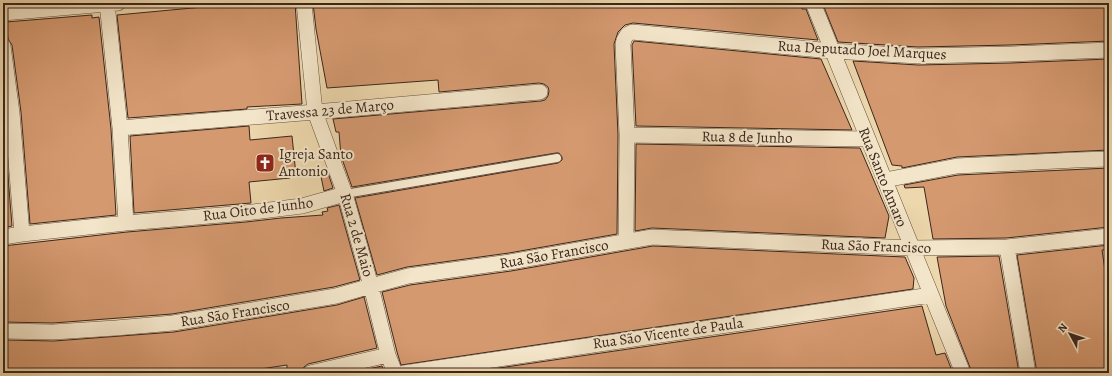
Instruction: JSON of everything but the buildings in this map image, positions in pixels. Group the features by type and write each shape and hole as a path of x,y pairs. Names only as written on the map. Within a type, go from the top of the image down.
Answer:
{"street":[{"path":"3,14 110,3 126,222"},
{"name":"Rua 2 de Maio","path":"304,3 315,112 345,194 371,286 388,355 395,373"},
{"name":"Rua Santo Amaro","path":"812,3 963,373"},
{"name":"Rua Deputado Joel Marques","path":"627,135 623,44 628,33 632,32 832,51 918,56 1109,50"},
{"path":"3,46 7,114 22,234"},
{"name":"Travessa 23 de Março","path":"120,128 540,92"},
{"path":"626,241 627,135"},
{"name":"Rua 8 de Junho","path":"627,135 867,139"},
{"path":"885,180 957,166 1109,159"},
{"name":"Rua Oito de Junho","path":"3,237 126,222 245,213 302,206 345,194"},
{"name":"Rua São Francisco","path":"3,332 53,332 173,323 336,296 408,276 510,262 652,237 912,248 1007,247 1109,236"},
{"path":"1007,247 1028,373"},
{"name":"Rua São Vicente de Paula","path":"404,373 931,295"},
{"path":"310,373 388,355"}],"lane":[{"name":"Rua Oito de Junho","path":"345,194 557,158"}],"place":[{"name":"Igreja Santo Antonio","path":"265,163"}]}
